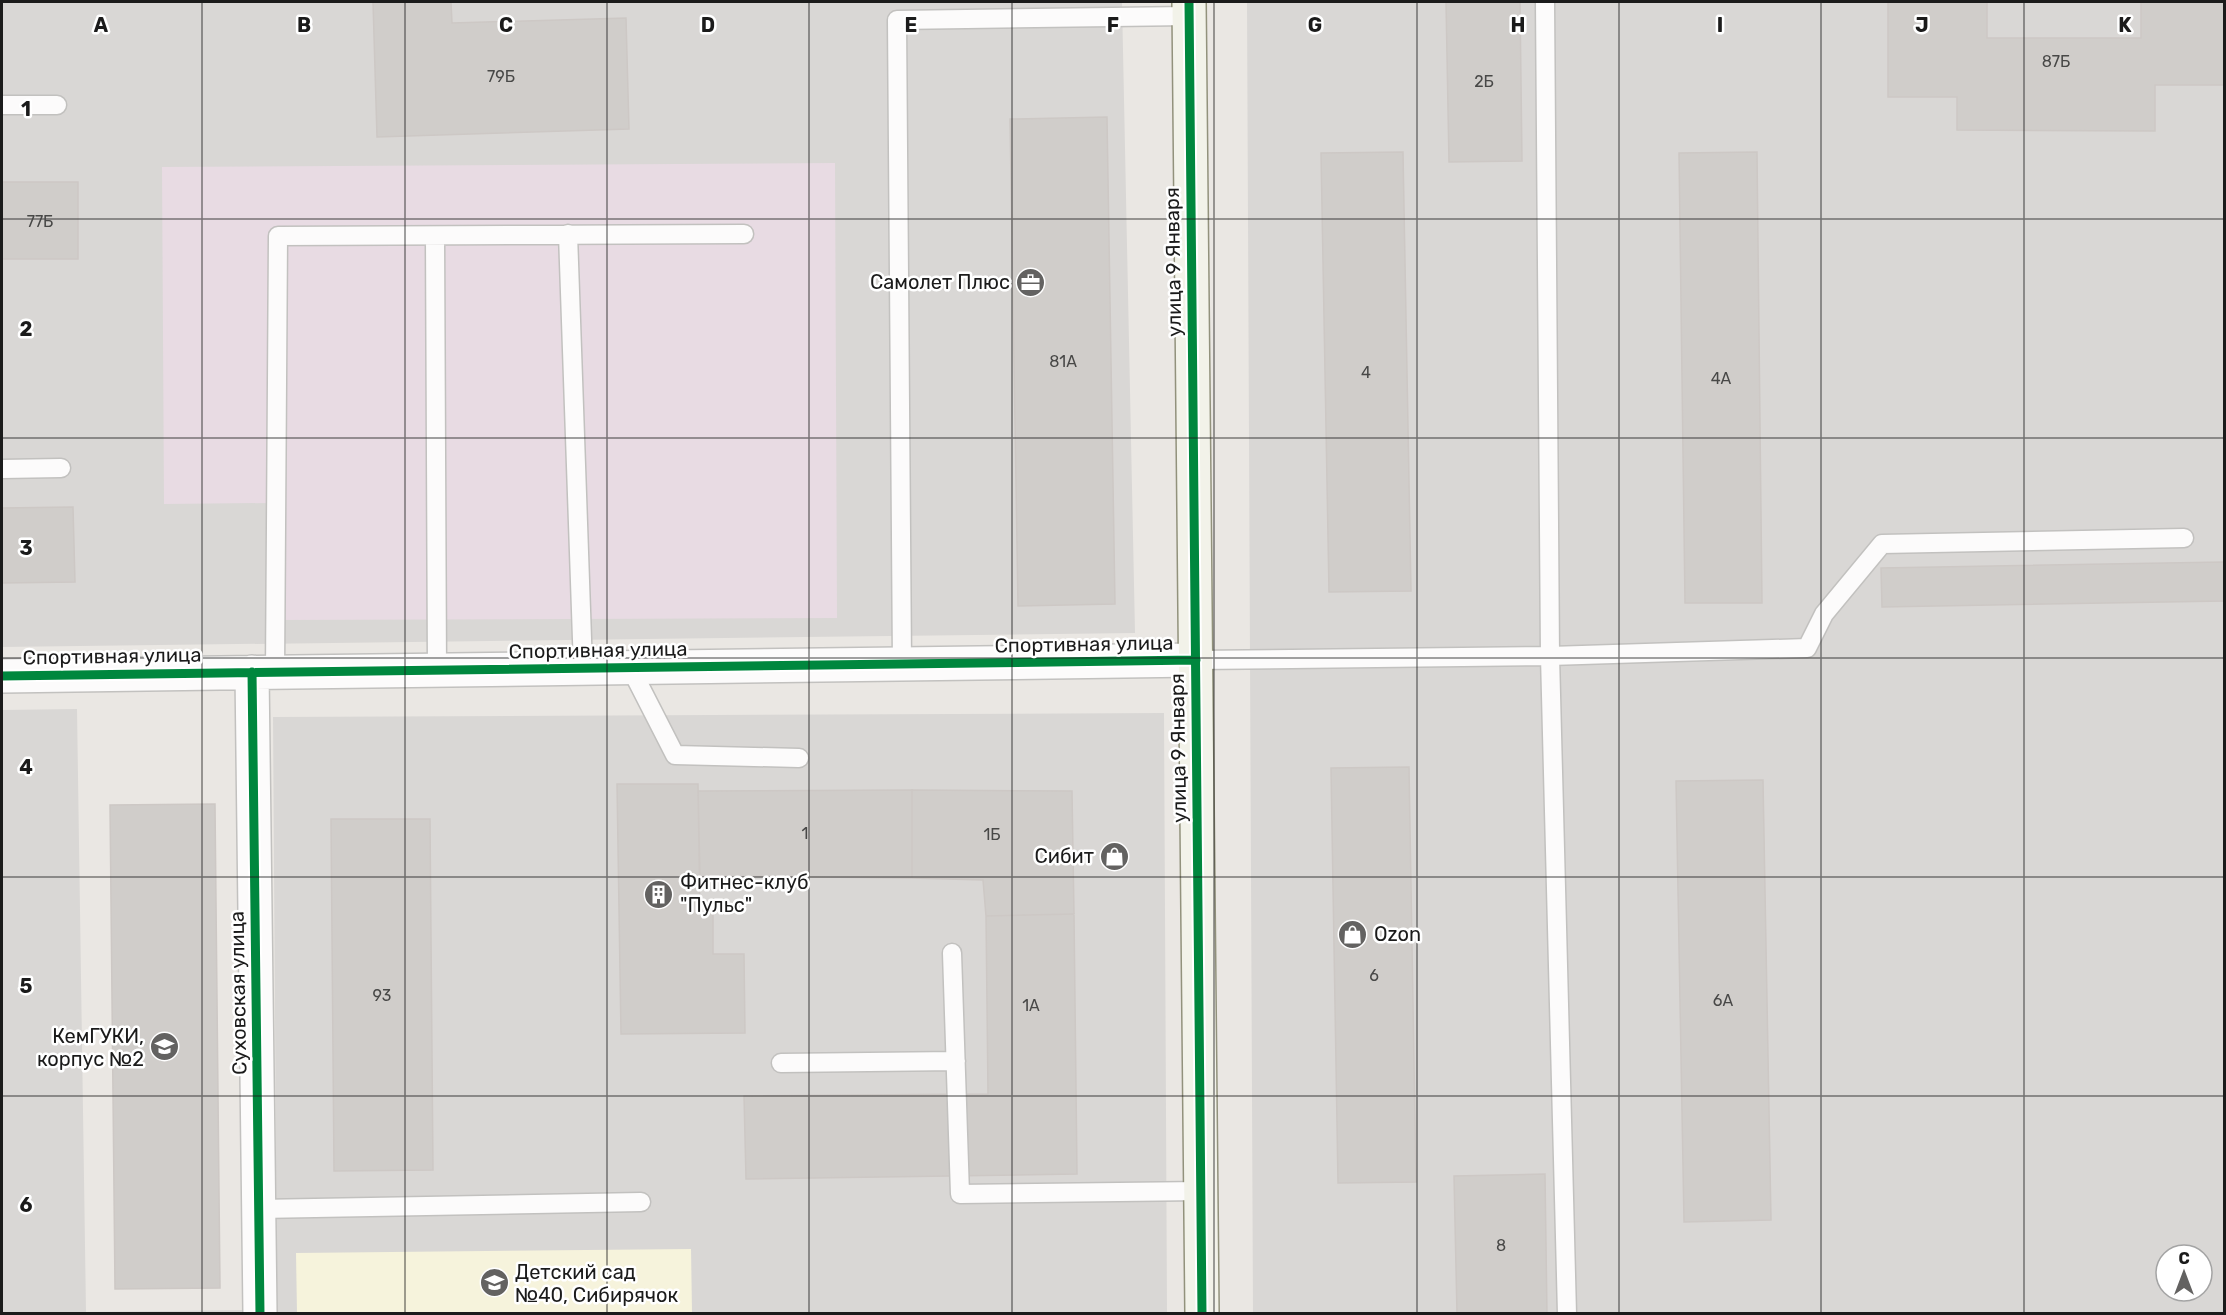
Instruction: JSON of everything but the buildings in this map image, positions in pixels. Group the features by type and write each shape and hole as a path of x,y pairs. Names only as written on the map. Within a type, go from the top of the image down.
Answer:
{"street":[{"name":"улица 9 Января","path":"1189,9 1202,1314"},
{"name":"Спортивная улица","path":"2,676 1196,660"},
{"name":"Суховская улица","path":"260,1314 264,672"}],"lane":[{"path":"1545,2 1550,656 1567,1314"},
{"path":"902,664 897,20 1189,9"},
{"path":"2,105 57,105"},
{"path":"568,234 583,668"},
{"path":"264,672 278,237 744,234"},
{"path":"435,236 437,670"},
{"path":"2,469 61,468"},
{"path":"1196,660 1550,656 1806,648 1824,614 1882,544 2184,538"},
{"path":"630,668 675,755 799,759"},
{"path":"952,953 960,1194 1201,1191"},
{"path":"781,1063 956,1061"},
{"path":"259,1209 641,1202"}],"shaded area":[{"path":"2,2 1122,2 1135,633 2,647"},
{"path":"1247,2 2224,2 2224,1313 1253,1313"},
{"path":"835,163 837,618 270,620 269,503 164,504 162,167"},
{"path":"77,709 86,1312 245,1310 245,1313 2,1313 2,710"},
{"path":"1164,713 1167,1313 277,1313 273,717"},
{"name":"Детский сад №40, Сибирячок","path":"691,1249 692,1313 297,1313 296,1253"}],"cycle path":[{"path":"1189,2 1202,1314"},
{"path":"2,676 1196,660"},
{"path":"252,672 260,1314"}],"place":[{"name":"Самолет Плюс","path":"1031,282"},
{"name":"Сибит","path":"1115,856"},
{"name":"Фитнес-клуб \"Пульс\"","path":"659,894"},
{"name":"Ozon","path":"1353,934"},
{"name":"КемГУКИ, корпус №2","path":"165,1047"},
{"name":"Детский сад №40, Сибирячок","path":"494,1283"}]}
